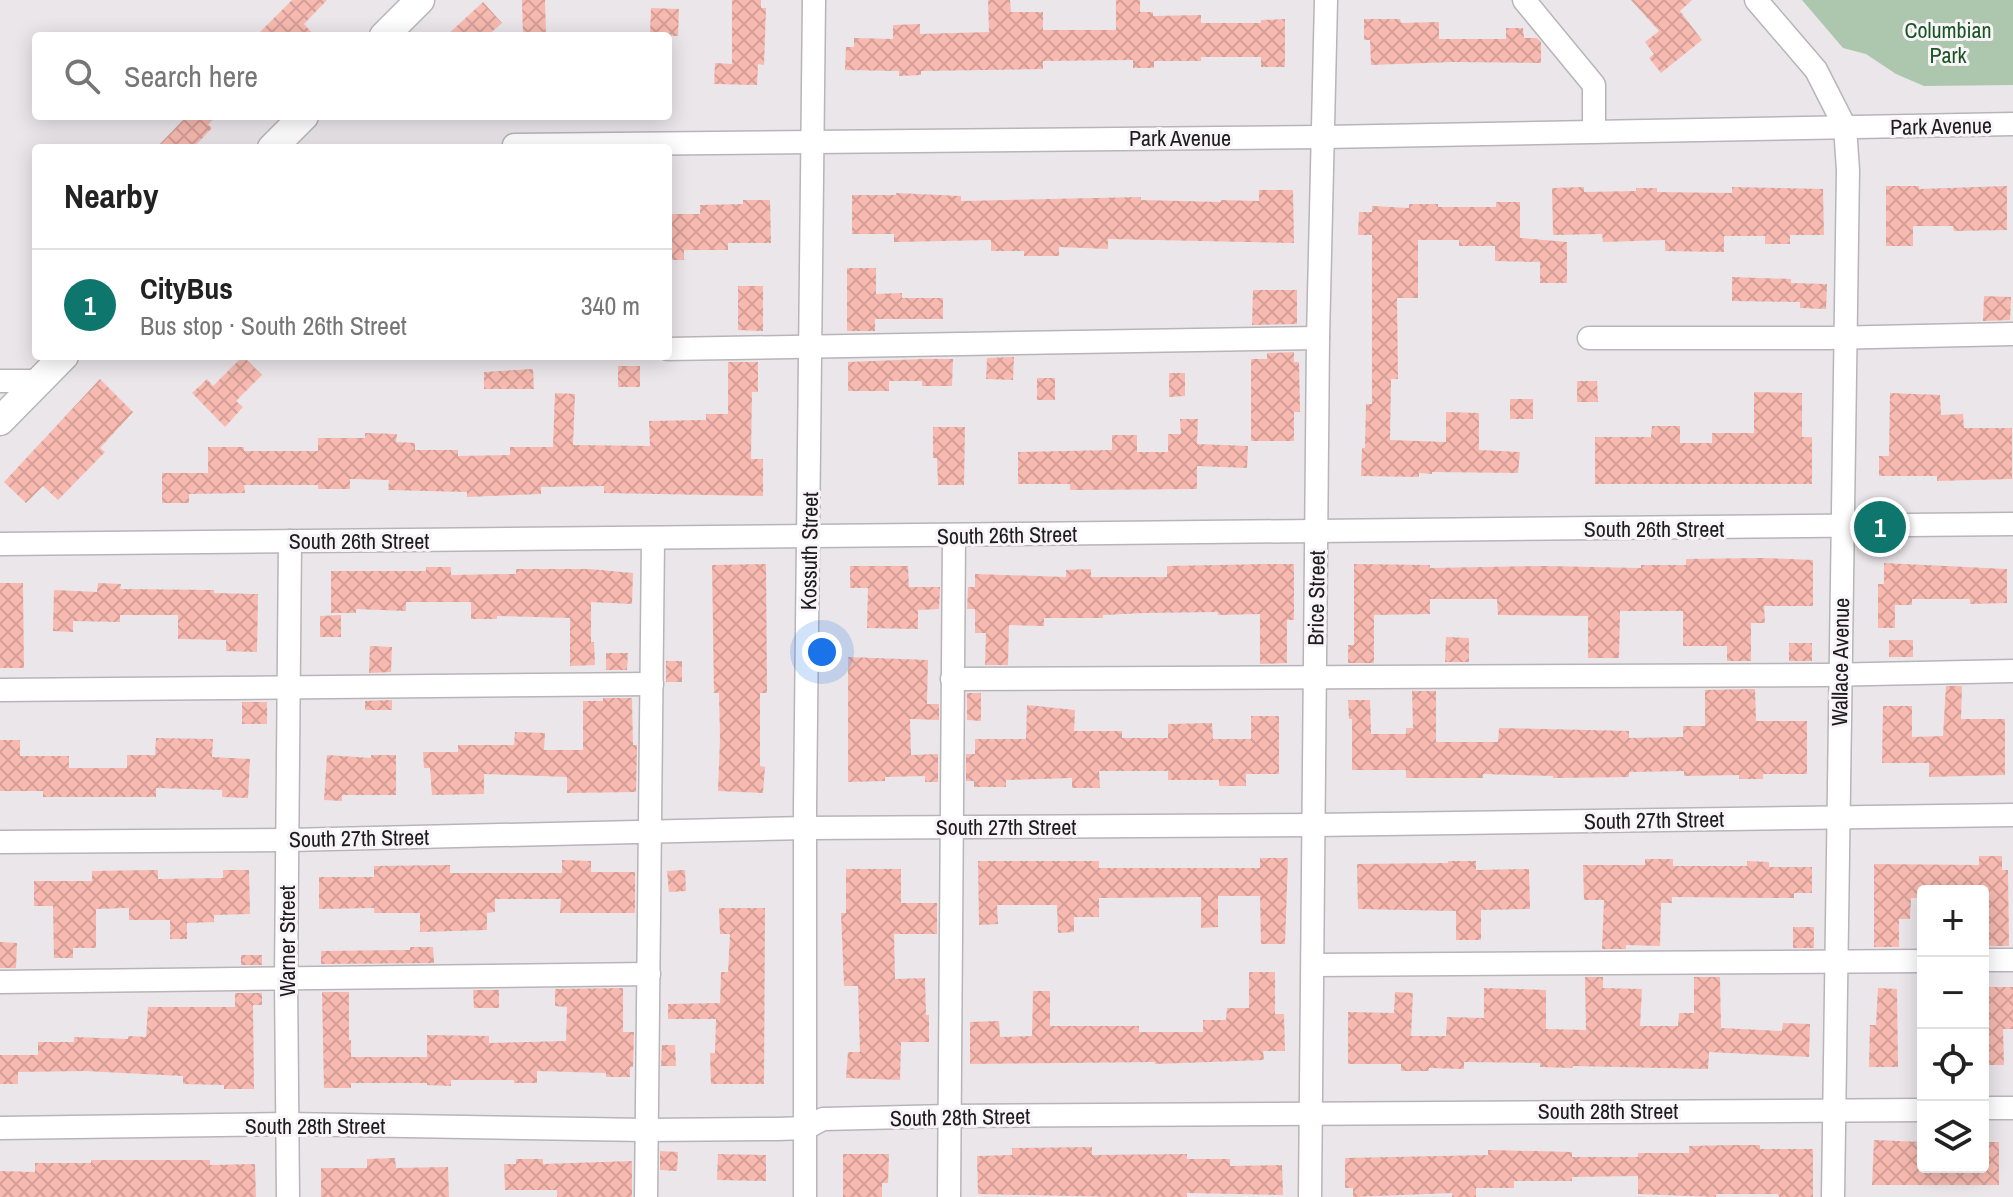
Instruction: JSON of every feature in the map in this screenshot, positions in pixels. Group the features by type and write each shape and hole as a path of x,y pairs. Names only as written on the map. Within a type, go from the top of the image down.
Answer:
{"main road":[{"path":"388,32 420,0"},
{"path":"276,144 300,120"},
{"path":"0,421 60,360"}],"street":[{"name":"Kossuth Street","path":"805,1197 805,828 814,0"},
{"name":"Brice Street","path":"1310,1197 1318,338 1326,0"},
{"path":"1524,0 1594,85 1594,131"},
{"name":"Wallace Avenue","path":"1756,0 1816,70 1845,127 1848,170 1833,1197"},
{"name":"Park Avenue","path":"589,144 1324,137 2013,124"},
{"path":"1589,338 2013,334"},
{"path":"672,349 1318,338"},
{"path":"0,381 38,381"},
{"name":"South 26th Street","path":"0,544 2013,524"},
{"path":"949,1197 954,536"},
{"path":"646,1197 653,538"},
{"name":"Warner Street","path":"288,1197 286,978 290,541"},
{"path":"952,679 2013,671"},
{"path":"0,690 652,684"},
{"name":"South 27th Street","path":"0,842 288,840 805,828 1314,825 2013,815"},
{"path":"1989,960 2013,960"},
{"path":"1313,965 1917,961"},
{"path":"0,982 649,974"},
{"path":"1989,1108 2013,1108"},
{"name":"South 28th Street","path":"0,1128 287,1124 645,1130 806,1128 823,1119 950,1116 1917,1110"}],"green space":[{"name":"Columbian Park","path":"1802,0 2013,0 2013,85 1924,86 1896,74 1866,54 1843,48"}],"building":[{"path":"292,0 327,0 304,24 311,32 260,32"},
{"path":"522,0 545,0 546,32 523,32"},
{"path":"732,0 761,0 761,8 766,8 764,65 758,64 757,85 714,84 715,63 732,64"},
{"path":"988,0 1010,0 1011,12 1043,12 1043,30 1116,30 1116,0 1140,0 1140,12 1153,12 1153,16 1201,15 1201,23 1261,23 1261,20 1285,19 1285,67 1261,67 1261,57 1201,57 1201,61 1154,61 1154,68 1133,68 1133,60 1043,61 1043,69 921,71 921,75 899,76 899,71 845,70 846,47 854,47 854,38 893,39 893,25 920,24 920,34 989,32"},
{"path":"1631,0 1692,0 1680,11 1702,40 1661,73 1649,58 1654,54 1645,42 1659,31"},
{"path":"483,2 502,23 492,32 450,32"},
{"path":"651,8 679,9 678,36 672,36 672,32 650,32"},
{"path":"1364,19 1400,19 1401,23 1439,22 1439,39 1506,39 1506,28 1523,28 1524,38 1537,38 1541,42 1541,63 1371,65 1370,40 1364,40"},
{"path":"183,120 212,120 208,125 212,128 197,144 160,144"},
{"path":"1886,186 1919,186 1919,189 2007,186 2007,230 1954,231 1953,226 1913,226 1913,246 1886,246"},
{"path":"1584,187 1584,192 1636,191 1636,188 1657,188 1657,192 1732,193 1732,187 1823,189 1824,235 1790,235 1790,244 1765,244 1765,236 1724,236 1724,252 1665,251 1665,240 1603,242 1602,234 1553,235 1552,188"},
{"path":"1259,190 1293,190 1294,243 1108,239 1108,249 1059,247 1059,256 1024,256 1024,251 991,251 991,240 894,242 894,234 852,234 852,195 896,193 961,196 961,201 1141,197 1141,200 1221,202 1259,201"},
{"path":"743,200 770,200 771,243 728,243 728,250 684,250 684,260 672,260 672,214 700,214 700,205 743,204"},
{"path":"1496,202 1520,202 1520,238 1567,242 1567,283 1540,283 1540,262 1495,261 1495,246 1459,246 1459,240 1418,240 1418,298 1397,298 1398,379 1391,379 1390,440 1446,442 1446,412 1479,413 1479,450 1520,452 1518,473 1432,472 1419,473 1419,477 1361,476 1366,404 1372,404 1372,235 1358,235 1359,212 1372,212 1372,206 1409,208 1409,204 1438,204 1438,207 1496,207"},
{"path":"847,268 876,268 876,294 902,293 902,298 943,298 943,319 875,319 875,331 847,331"},
{"path":"1732,277 1827,284 1826,309 1800,308 1800,302 1732,301"},
{"path":"738,286 763,286 763,331 738,330"},
{"path":"1253,290 1297,290 1297,324 1252,325"},
{"path":"1984,296 2011,297 2010,320 1983,321"},
{"path":"1294,352 1294,362 1299,362 1300,412 1294,412 1294,441 1251,441 1251,359 1267,359 1267,353"},
{"path":"1014,357 1013,380 986,379 987,358"},
{"path":"953,359 952,386 922,386 922,381 889,381 889,391 848,391 848,362"},
{"path":"239,360 247,360 262,375 236,401 243,407 225,427 192,393 207,379 213,386"},
{"path":"728,362 758,362 758,392 752,392 751,459 763,459 763,496 604,493 604,486 541,487 541,494 467,497 467,492 388,490 389,480 350,479 350,489 318,489 318,485 244,485 245,493 189,494 189,503 162,503 162,473 208,473 208,447 244,447 244,451 318,451 318,438 365,438 365,433 397,434 396,442 415,443 415,450 458,450 458,456 510,455 510,447 553,447 555,393 575,394 573,445 650,446 649,421 706,420 706,414 728,414"},
{"path":"618,366 640,366 640,387 618,387"},
{"path":"533,369 534,389 484,389 484,372"},
{"path":"1169,373 1185,373 1185,396 1169,397"},
{"path":"1037,378 1055,378 1055,400 1037,400"},
{"path":"100,379 133,412 100,448 105,452 58,500 43,486 26,503 4,482"},
{"path":"1577,381 1597,381 1598,402 1577,402"},
{"path":"1754,392 1802,393 1802,437 1812,437 1812,484 1595,484 1595,437 1651,437 1652,426 1680,426 1680,443 1712,443 1712,433 1754,433"},
{"path":"1890,393 1940,395 1941,415 1963,414 1964,428 2012,428 2012,479 1937,481 1937,476 1879,476 1879,456 1889,456"},
{"path":"1510,399 1533,399 1533,419 1510,419"},
{"path":"1180,419 1198,419 1197,444 1248,446 1247,468 1197,466 1197,489 1070,490 1070,484 1018,484 1018,452 1112,450 1112,435 1137,435 1137,452 1168,452 1168,434 1181,434"},
{"path":"933,427 965,427 964,485 938,485 937,458 933,458"},
{"path":"1686,559 1813,560 1813,606 1764,606 1765,623 1751,623 1751,661 1727,661 1727,646 1683,646 1683,611 1620,611 1619,658 1588,658 1588,616 1498,615 1497,599 1430,599 1430,614 1374,615 1374,663 1348,663 1348,645 1354,645 1354,564 1430,565 1430,568 1641,568 1641,565 1686,565"},
{"path":"1884,563 2007,569 2007,603 1970,604 1970,599 1912,599 1912,605 1895,605 1895,628 1878,628 1878,584 1884,584"},
{"path":"766,564 767,693 760,693 760,766 765,767 763,793 718,791 719,693 714,693 712,565"},
{"path":"1294,564 1294,620 1287,620 1287,663 1260,664 1260,614 1218,615 1218,612 1044,618 1044,626 1009,625 1008,665 985,665 986,633 975,633 975,609 967,609 968,587 975,587 975,574 1066,577 1066,570 1091,569 1091,577 1167,577 1167,566"},
{"path":"850,566 908,566 909,587 940,587 939,609 918,610 918,629 867,628 868,588 850,588"},
{"path":"426,567 451,567 451,575 516,574 516,569 590,569 633,573 632,604 591,602 591,642 594,642 595,665 570,666 570,618 497,616 497,619 471,619 471,602 406,602 406,611 356,609 356,613 331,613 331,571 426,571"},
{"path":"0,583 23,583 24,668 0,668"},
{"path":"98,583 121,584 120,589 214,590 214,593 258,594 257,652 226,651 226,640 178,639 178,615 120,615 120,622 73,621 73,632 53,631 54,590 97,592"},
{"path":"341,615 341,637 320,637 320,616"},
{"path":"1446,637 1469,638 1469,662 1445,662"},
{"path":"1889,640 1913,640 1913,657 1889,657"},
{"path":"1789,643 1812,643 1812,661 1789,661"},
{"path":"370,646 392,647 391,672 369,673"},
{"path":"606,653 628,653 627,670 606,670"},
{"path":"848,657 928,660 927,704 939,704 939,720 910,719 911,755 938,754 938,782 925,782 925,776 848,782"},
{"path":"666,661 682,661 682,682 666,682"},
{"path":"1946,686 1962,686 1961,719 2005,719 2005,775 1929,777 1929,763 1882,763 1883,706 1912,706 1912,737 1943,736"},
{"path":"1755,689 1756,721 1807,721 1807,774 1763,774 1763,779 1739,779 1739,775 1684,776 1684,771 1629,772 1629,777 1553,778 1483,774 1483,778 1406,778 1406,770 1352,770 1352,719 1349,719 1348,700 1370,700 1371,734 1406,734 1406,728 1413,728 1412,691 1436,691 1436,742 1498,742 1499,728 1629,731 1629,738 1683,737 1683,726 1705,726 1705,690"},
{"path":"967,693 981,693 981,721 967,720"},
{"path":"603,698 632,698 633,745 637,745 636,792 567,793 567,777 484,774 484,794 432,795 430,768 424,768 423,752 458,752 458,745 514,745 515,732 545,733 544,750 583,750 583,701 603,701"},
{"path":"392,700 392,710 365,710 365,701"},
{"path":"242,702 267,702 267,724 242,724"},
{"path":"1027,705 1075,710 1074,731 1122,731 1122,738 1168,738 1168,724 1212,723 1213,739 1251,739 1251,716 1279,716 1279,774 1246,774 1246,786 1219,786 1219,780 1168,780 1168,771 1099,771 1100,788 1072,788 1072,778 1006,780 1006,787 974,787 974,781 966,781 966,754 975,754 975,739 1026,739"},
{"path":"156,738 213,739 212,757 250,759 248,798 222,797 222,790 156,788 156,797 43,797 43,791 0,791 0,740 20,740 20,756 69,756 69,768 127,768 127,755 155,755"},
{"path":"327,755 371,758 371,755 396,755 396,795 342,795 342,801 324,800"},
{"path":"1979,856 2002,856 2002,870 2008,870 2009,946 1989,946 1989,885 1917,885 1917,898 1911,898 1910,919 1899,919 1899,947 1874,947 1874,864 1979,865"},
{"path":"1260,858 1288,858 1285,944 1261,944 1260,896 1218,896 1218,927 1201,928 1201,897 1099,898 1099,917 1074,917 1074,932 1058,933 1057,905 997,905 998,924 979,925 978,861 1099,861 1099,868 1260,868"},
{"path":"1645,859 1673,859 1673,866 1747,866 1747,861 1769,862 1769,867 1812,867 1812,893 1794,893 1794,898 1672,897 1672,903 1661,903 1660,946 1626,945 1626,949 1602,949 1604,900 1584,900 1583,865 1645,865"},
{"path":"562,860 591,861 591,872 635,872 635,913 560,913 561,899 495,899 495,912 487,913 487,930 420,932 420,913 374,913 374,908 319,909 319,877 374,877 374,866 450,865 450,873 562,873"},
{"path":"1476,861 1476,870 1529,869 1530,909 1481,910 1481,940 1456,940 1456,911 1358,909 1357,864"},
{"path":"846,869 901,869 901,903 937,903 937,934 894,934 895,979 925,978 926,1015 929,1015 929,1042 901,1042 900,1080 846,1078 848,1052 860,1052 858,986 844,986 841,913 846,913"},
{"path":"158,870 158,879 223,878 223,870 249,870 250,914 214,915 214,922 187,923 187,939 170,939 170,920 129,920 129,908 96,909 96,948 73,948 73,958 54,958 53,906 34,906 34,881 92,881 92,871"},
{"path":"685,870 686,891 669,892 667,871"},
{"path":"719,908 765,908 764,1084 711,1084 710,1053 715,1053 716,1019 668,1019 668,1004 720,1003 721,972 728,972 730,934 720,934"},
{"path":"1793,927 1814,927 1814,948 1793,948"},
{"path":"0,942 17,943 16,968 0,968"},
{"path":"410,947 433,947 434,963 321,964 321,951 410,950"},
{"path":"241,955 262,955 262,965 241,965"},
{"path":"1249,972 1275,972 1275,1014 1284,1014 1285,1051 1263,1051 1264,1060 1155,1064 970,1064 970,1022 999,1021 1000,1037 1032,1036 1033,991 1050,991 1050,1026 1139,1026 1139,1032 1203,1032 1203,1020 1226,1020 1227,1008 1249,1008"},
{"path":"1585,977 1603,977 1603,988 1642,989 1640,1026 1678,1026 1679,1013 1694,1013 1694,977 1720,977 1721,1028 1782,1031 1783,1023 1810,1024 1809,1057 1709,1052 1708,1069 1572,1068 1540,1067 1540,1063 1464,1062 1464,1069 1401,1071 1401,1064 1348,1064 1348,1012 1394,1013 1395,992 1413,993 1411,1036 1446,1036 1447,1017 1484,1018 1484,988 1546,990 1546,1029 1586,1030"},
{"path":"1989,987 2013,987 2013,1029 2003,1029 2004,1065 1989,1065"},
{"path":"623,988 623,1032 634,1032 630,1077 606,1077 606,1073 537,1071 537,1083 451,1080 451,1086 351,1083 351,1088 324,1088 322,992 349,992 351,1057 427,1057 427,1035 489,1036 489,1043 566,1041 567,1007 555,1006 555,989"},
{"path":"1878,988 1897,989 1898,1067 1869,1067 1870,1025 1876,1025"},
{"path":"473,990 499,990 499,1008 474,1008"},
{"path":"235,993 262,993 262,1005 253,1005 254,1089 183,1084 183,1076 85,1071 18,1072 18,1084 0,1084 0,1055 38,1055 38,1042 74,1042 74,1037 146,1037 148,1007 235,1007"},
{"path":"662,1045 675,1045 676,1066 661,1066"},
{"path":"1874,1140 1917,1142 1917,1173 1989,1173 1989,1142 1999,1142 1999,1185 1872,1185"},
{"path":"1760,1145 1760,1149 1813,1149 1813,1197 1638,1194 1638,1176 1514,1181 1514,1188 1476,1188 1476,1197 1452,1197 1452,1193 1353,1197 1353,1188 1345,1188 1345,1158 1488,1155 1488,1150 1572,1152 1572,1157 1638,1157 1638,1153 1689,1153 1689,1146"},
{"path":"1092,1147 1092,1155 1187,1154 1187,1159 1230,1159 1230,1166 1282,1165 1283,1195 1187,1193 1187,1197 1115,1197 978,1194 977,1156 1012,1155 1012,1148"},
{"path":"660,1151 678,1152 677,1171 660,1170"},
{"path":"718,1154 766,1155 766,1181 717,1180"},
{"path":"843,1154 889,1154 888,1183 882,1183 882,1197 843,1197"},
{"path":"395,1158 396,1168 448,1167 449,1197 321,1197 321,1168 367,1168 367,1159"},
{"path":"516,1159 543,1159 543,1164 632,1161 632,1197 557,1197 557,1190 505,1190 504,1164 516,1164"},
{"path":"91,1160 210,1160 210,1165 255,1164 256,1197 0,1197 0,1171 35,1172 35,1163 91,1163"}],"place":[{"name":"CityBus","path":"1880,527"}]}
